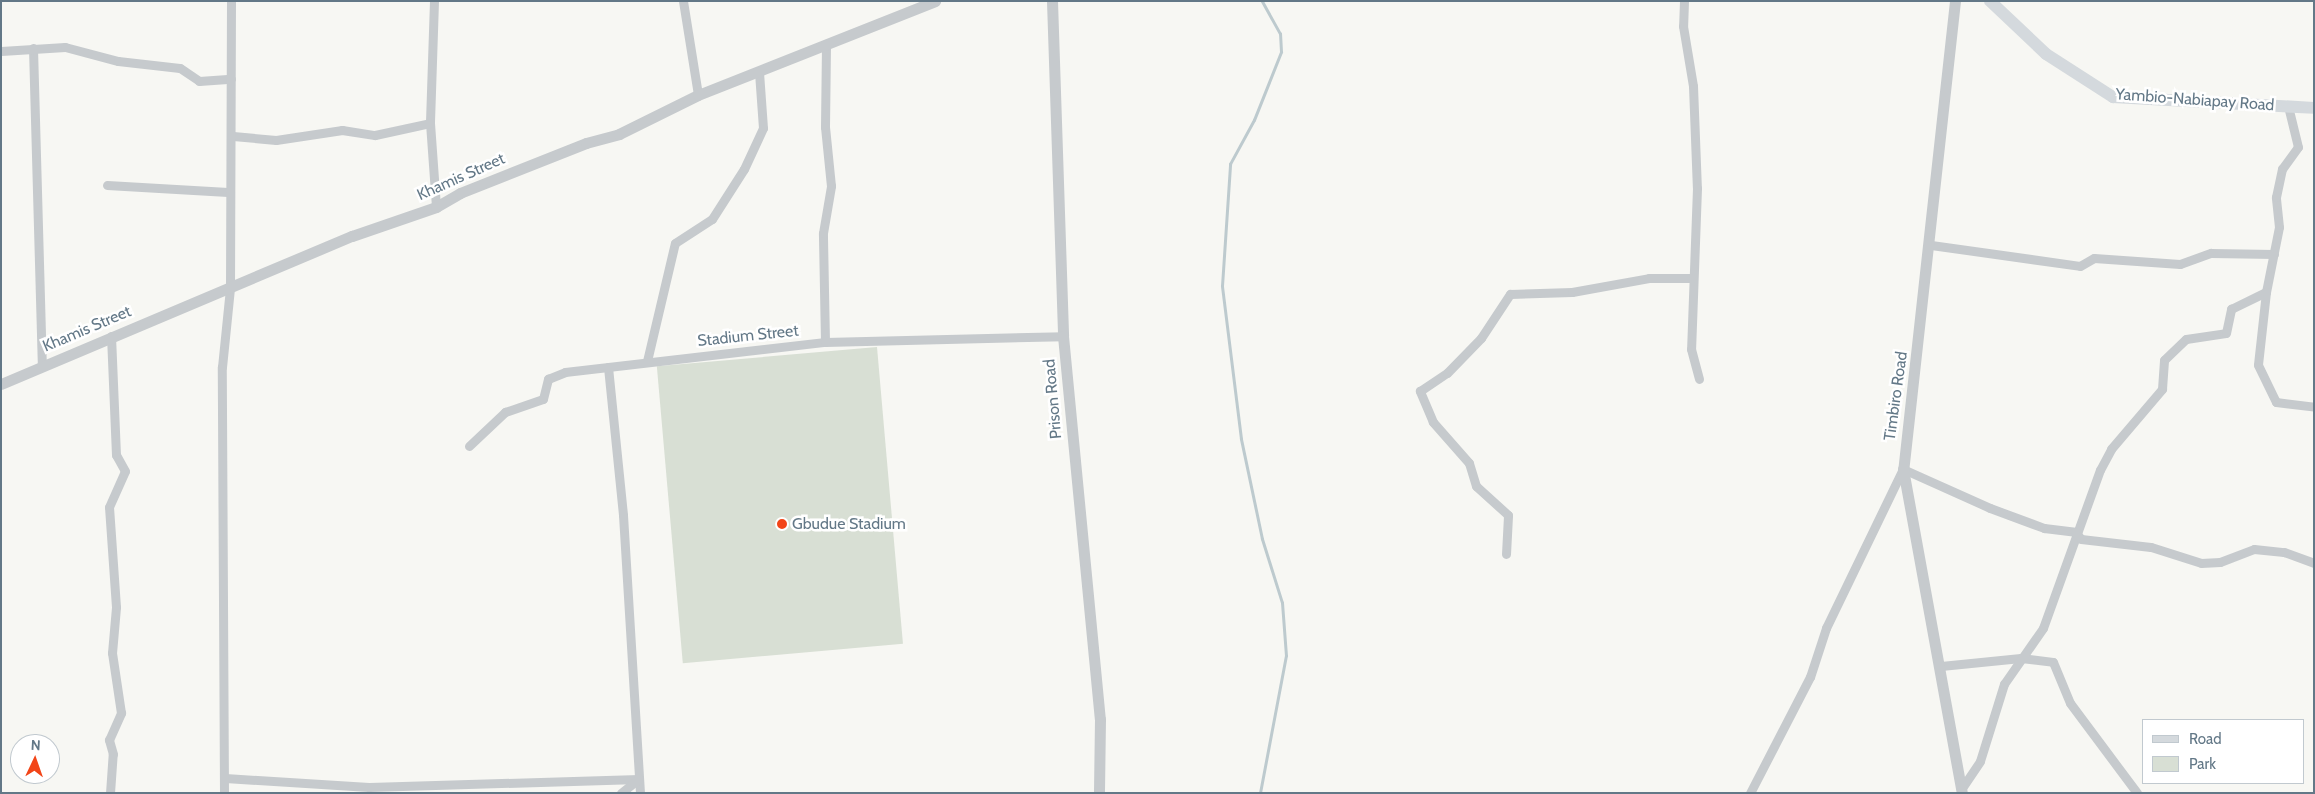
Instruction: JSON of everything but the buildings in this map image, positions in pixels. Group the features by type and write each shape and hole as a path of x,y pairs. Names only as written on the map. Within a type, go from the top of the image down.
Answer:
{"main road":[{"name":"Yambio-Nabiapay Road","path":"1990,1 2046,54 2113,97 2314,108"}],"street":[{"path":"224,793 225,778 220,702 222,367 230,288 228,192 233,136 231,1"},
{"path":"434,1 430,123 436,207"},
{"path":"683,1 698,96"},
{"name":"Khamis Street","path":"1,384 352,236 436,207 509,173 649,122 698,96 935,1"},
{"name":"Prison Road","path":"1052,1 1063,336 1100,718 1100,793"},
{"path":"1684,1 1683,26 1694,86 1697,188 1691,278 1691,349 1699,379"},
{"name":"Timbiro Road","path":"1955,1 1936,153 1931,245 1903,468 1941,666 1962,790"},
{"path":"825,342 823,233 831,186 825,127 826,46"},
{"path":"1,51 65,47 118,61 162,64 180,68 199,81 231,79"},
{"path":"33,48 42,366"},
{"path":"647,361 675,243 712,219 744,169 763,128 759,72"},
{"path":"2288,106 2298,147 2282,169 2278,188 2279,227 2266,292 2258,365 2276,402 2314,407"},
{"path":"233,136 276,140 342,130 375,135 430,123"},
{"path":"107,185 228,192"},
{"path":"1931,245 2080,266 2094,258 2180,264 2211,253 2274,254"},
{"path":"1506,554 1508,515 1476,486 1470,463 1433,422 1420,392 1447,373 1480,338 1510,294 1572,292 1649,278 1691,278"},
{"path":"1962,790 1980,761 2004,684 2020,658 2044,628 2075,532 2111,449 2162,389 2164,360 2186,339 2226,333 2231,309 2266,292"},
{"path":"110,793 114,754 109,740 121,713 112,653 116,607 109,507 125,471 116,455 111,336"},
{"name":"Stadium Street","path":"469,446 505,412 542,399 548,379 556,374 647,361 825,342 1063,336"},
{"path":"608,367 623,515 640,793"},
{"path":"1750,793 1810,677 1826,628 1903,468 2044,528 2075,532 2081,538 2151,547 2201,563 2220,562 2254,549 2284,552 2314,563"},
{"path":"1941,666 2020,658 2053,662 2070,703 2138,793"},
{"path":"225,778 369,786 638,779"},
{"path":"620,793 638,779"}],"green space":[{"name":"Gbudue Stadium","path":"877,347 903,644 683,663 657,366"}],"waterway":[{"path":"1260,793 1286,656 1282,603 1262,539 1241,439 1222,286 1230,164 1254,120 1281,52 1280,34 1262,1"}],"place":[{"name":"Gbudue Stadium","path":"782,524"}]}
